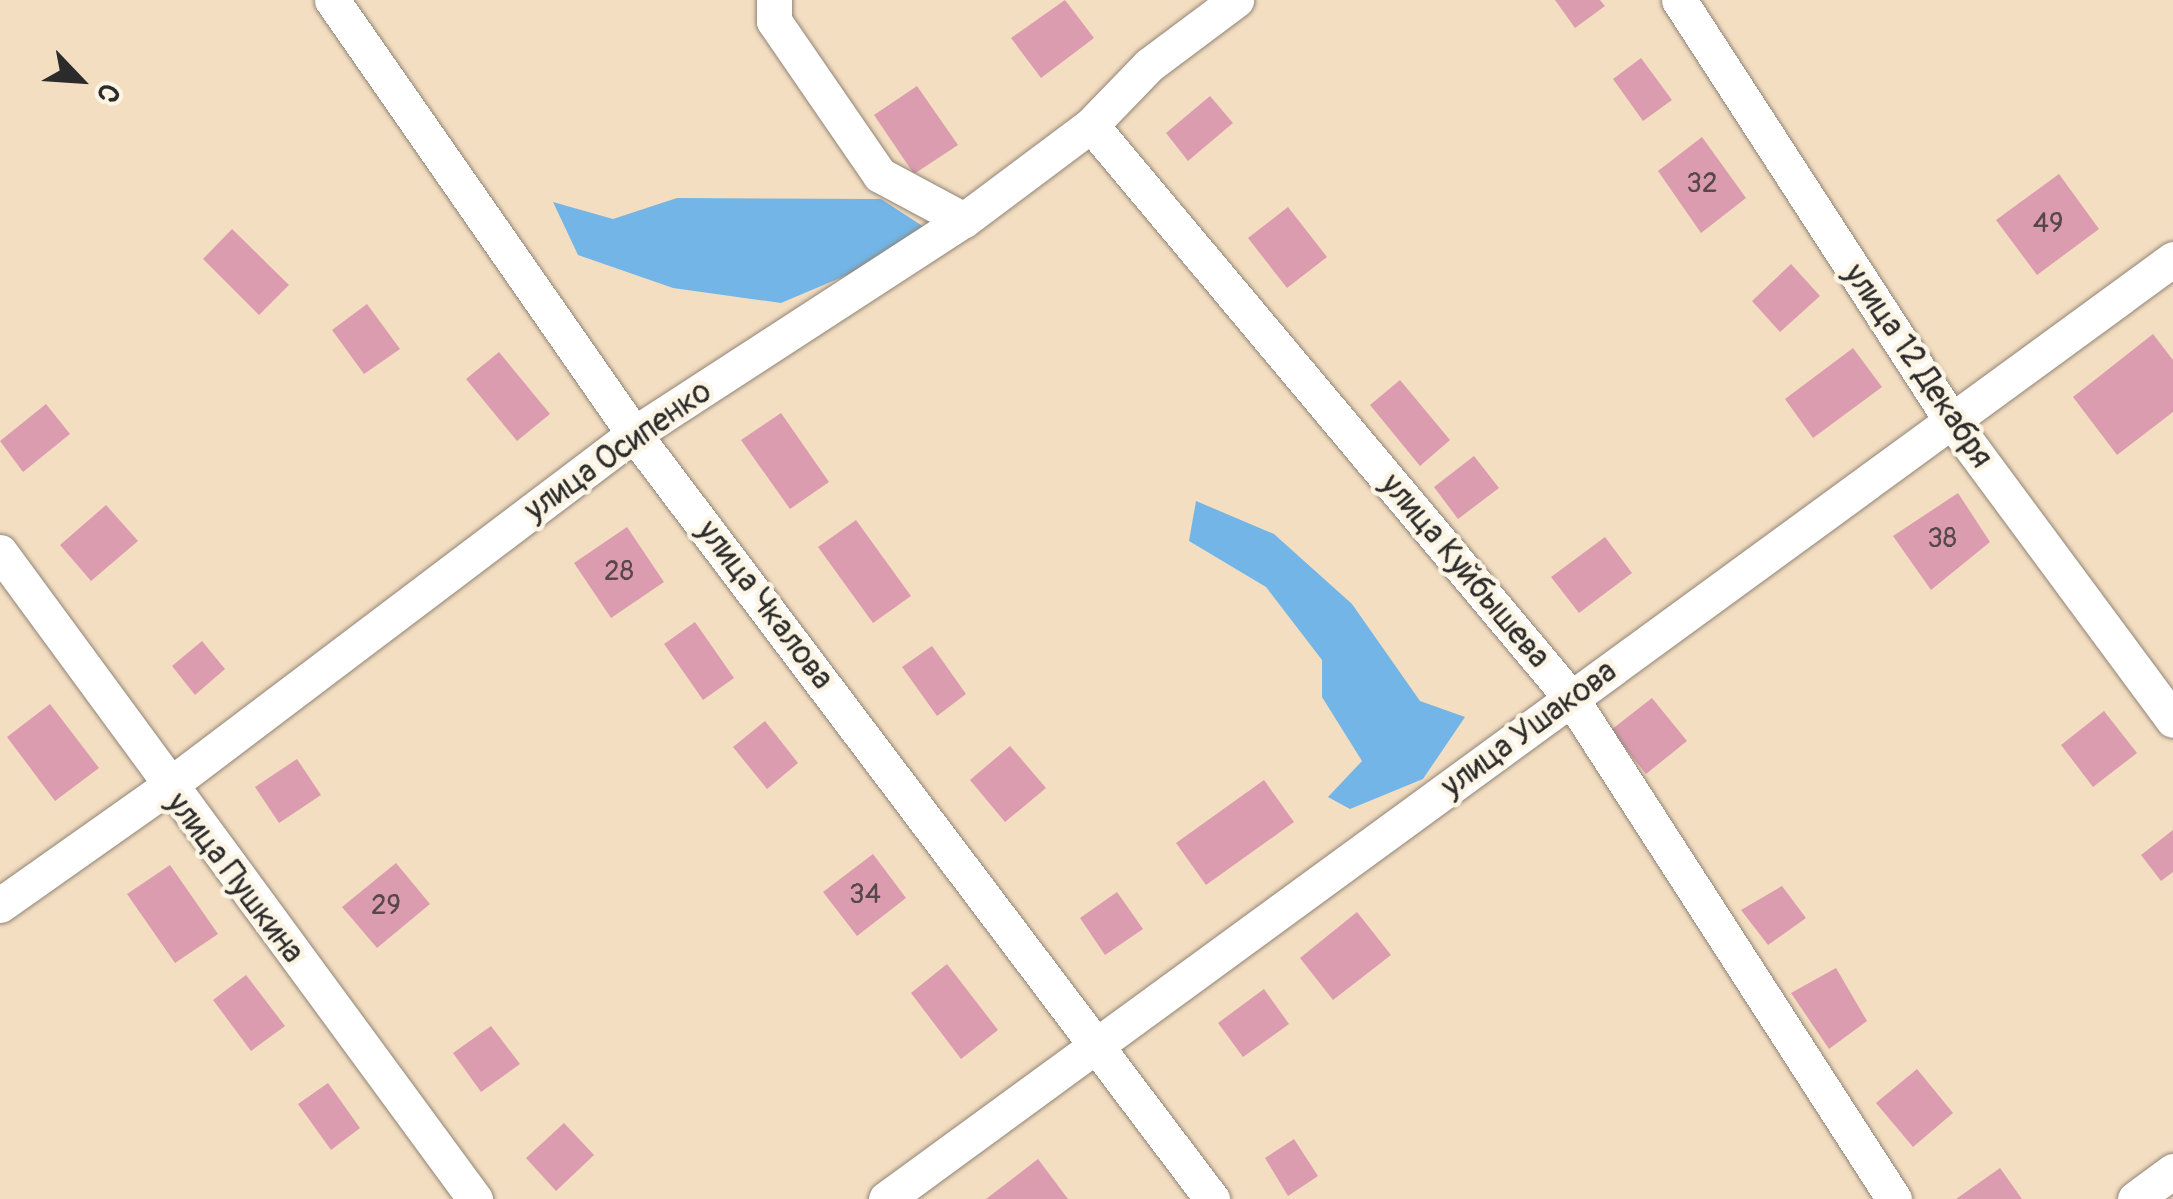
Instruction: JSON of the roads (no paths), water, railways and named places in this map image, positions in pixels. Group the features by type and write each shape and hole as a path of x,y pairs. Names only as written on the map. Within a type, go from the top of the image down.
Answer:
{"street":[{"name":"улица Чкалова","path":"332,0 634,434 1100,1043 1212,1199"},
{"path":"774,0 774,21 880,175 964,220"},
{"name":"улица Осипенко","path":"0,905 167,788 634,434 964,220 1092,125 1149,65 1236,0"},
{"name":"улица 12 Декабря","path":"1679,0 1951,420 2173,720"},
{"name":"улица Куйбышева","path":"1092,125 1571,698 1894,1199"},
{"name":"улица Ушакова","path":"886,1199 2173,259"},
{"name":"улица Пушкина","path":"0,552 167,788 475,1199"},
{"path":"2134,1199 2173,1171"}],"water":[{"path":"677,198 881,199 924,227 866,267 781,303 673,288 578,255 553,202 613,219"},
{"path":"1196,501 1274,534 1352,604 1420,701 1465,717 1423,779 1350,809 1328,797 1362,761 1322,697 1322,660 1266,587 1189,541"}]}
